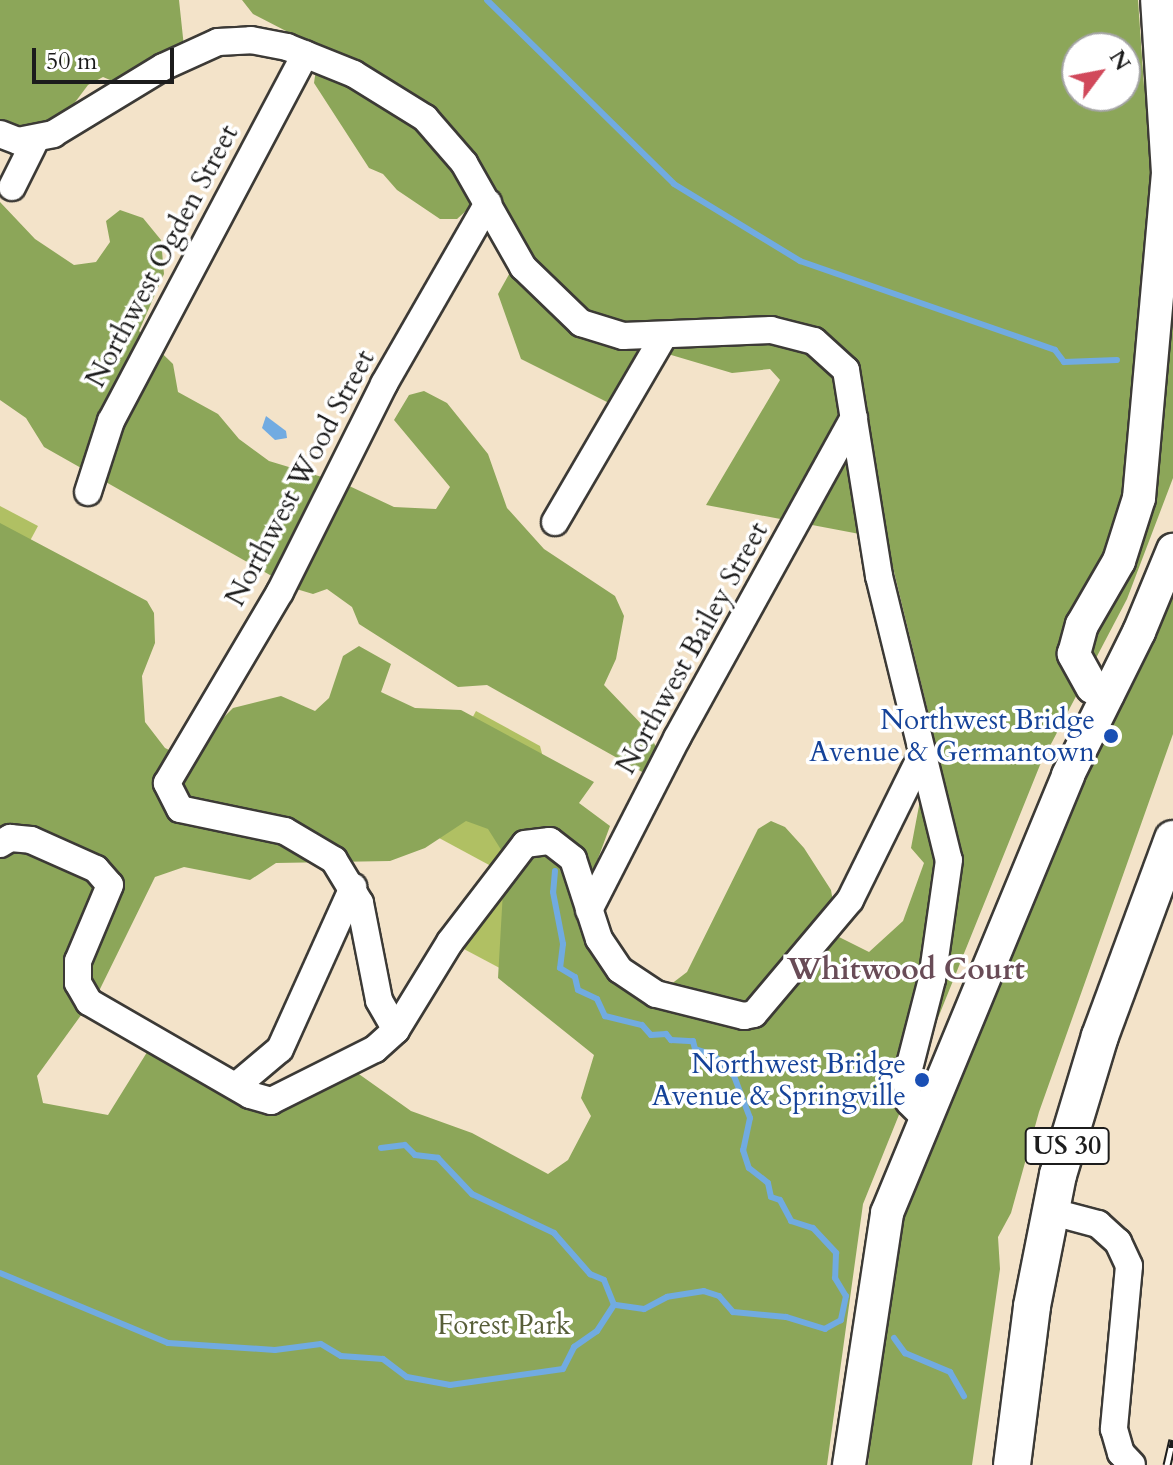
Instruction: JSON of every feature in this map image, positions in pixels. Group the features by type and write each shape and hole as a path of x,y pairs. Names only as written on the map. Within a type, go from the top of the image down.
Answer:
{"highway":[{"name":"US 30","path":"1012,1465 1049,1211 1100,1036 1173,839"}],"main road":[{"path":"1108,694 1092,687 1074,654 1082,625 1119,561 1139,498 1168,173 1157,0"},
{"path":"849,1465 878,1250 924,1117 1068,775 1173,550"}],"street":[{"path":"0,134 35,141 74,123 163,67 218,42 251,40 305,54 354,74 425,118 464,163 523,267 581,323 623,336 663,337 771,330 814,341 846,370 879,576 922,754 936,792 949,860 932,979 906,1080 909,1102 924,1117"},
{"name":"Northwest Ogden Street","path":"88,492 111,421 305,54"},
{"path":"12,187 35,141"},
{"name":"Northwest Wood Street","path":"353,887 334,860 308,840 180,809 167,783 280,592 384,384 488,203"},
{"path":"555,522 663,337"},
{"name":"Northwest Bailey Street","path":"589,910 677,738 854,418"},
{"path":"0,844 10,838 31,840 105,876 110,895 78,961 82,993 107,1016 236,1086 271,1101 375,1049 396,1030 450,942 525,844 550,841 573,859 599,939 620,970 656,994 744,1016 754,1014 850,900 922,754"},
{"path":"353,887 366,928 379,1000 396,1030"},
{"path":"236,1086 280,1049 353,887"},
{"path":"1049,1211 1098,1224 1118,1242 1129,1266 1114,1404 1117,1444 1132,1465"}],"green space":[{"path":"0,0 179,0 184,47 136,91 103,77 88,85 55,129 0,131"},
{"name":"Forest Park","path":"242,0 1138,0 1140,32 1061,32 1061,112 1141,112 1141,43 1144,86 1173,90 1173,478 1127,599 1040,765 863,1204 827,1465 0,1465 0,523 147,601 154,613 155,643 142,676 145,722 165,748 194,762 212,729 233,708 281,696 315,711 329,698 343,656 359,646 391,664 381,692 415,708 461,710 594,782 579,803 610,826 592,875 608,940 627,966 666,988 687,972 758,829 771,821 785,827 804,848 831,890 839,937 869,952 903,921 924,863 911,848 933,732 886,539 706,505 780,380 770,369 732,373 651,349 613,405 521,359 498,294 523,249 487,192 457,219 440,219 397,190 383,174 369,168 314,83 319,48 253,14","holes":["466,821 488,829 505,856 498,978 594,1055 581,1098 591,1116 568,1160 548,1174 472,1133 411,1111 356,1072 263,1110 149,1049 108,1115 43,1103 37,1076 100,989 155,877 184,867 250,880 276,863 390,861 425,848"]},
{"path":"0,202 35,239 74,265 96,262 110,242 106,221 120,210 143,218 161,240 164,274 139,331 173,364 178,392 218,414 239,439 269,461 345,484 394,507 436,509 450,487 394,420 409,395 424,391 447,403 488,454 507,508 544,549 615,596 624,616 616,659 604,685 648,731 656,747 644,773 487,685 458,687 359,624 352,607 327,589 313,594 293,588 44,447 26,418 0,400"},
{"path":"0,506 38,526 4,589 0,588"},
{"path":"1173,585 1173,734 1039,1112 1011,1213 998,1237 1000,1269 972,1465 868,1465 880,1337 905,1201 1074,780"},
{"path":"476,711 540,746 545,765 517,831 491,866 415,825"},
{"path":"529,859 526,982 462,948"}],"water":[{"path":"266,416 286,431 287,438 275,440 262,428"}],"waterway":[{"path":"487,0 674,184 800,261 1055,350 1064,362 1117,360"},
{"path":"555,871 553,892 563,944 560,968 575,977 578,990 597,999 605,1016 642,1025 651,1035 666,1034 671,1040 693,1041 695,1049 714,1055 734,1076 750,1118 743,1150 749,1168 768,1183 771,1197 780,1200 791,1221 813,1228 836,1253 835,1278 846,1296 841,1320 825,1329 786,1317 733,1312 719,1296 704,1291 667,1297 644,1309 614,1305"},
{"path":"381,1148 405,1145 415,1155 438,1158 472,1194 554,1233 590,1274 604,1280 614,1305"},
{"path":"0,1273 168,1343 275,1350 321,1344 341,1356 383,1359 407,1377 450,1385 563,1369 574,1347 597,1331 614,1305"},
{"path":"894,1338 905,1353 950,1372 964,1396"}],"railway":[{"path":"1167,1465 1173,1440"}],"place":[{"name":"Northwest Bridge Avenue & Germantown","path":"1111,736"},
{"name":"Northwest Bridge Avenue & Springville","path":"922,1080"}],"district":[{"name":"Whitwood Court","path":"906,970"}]}
